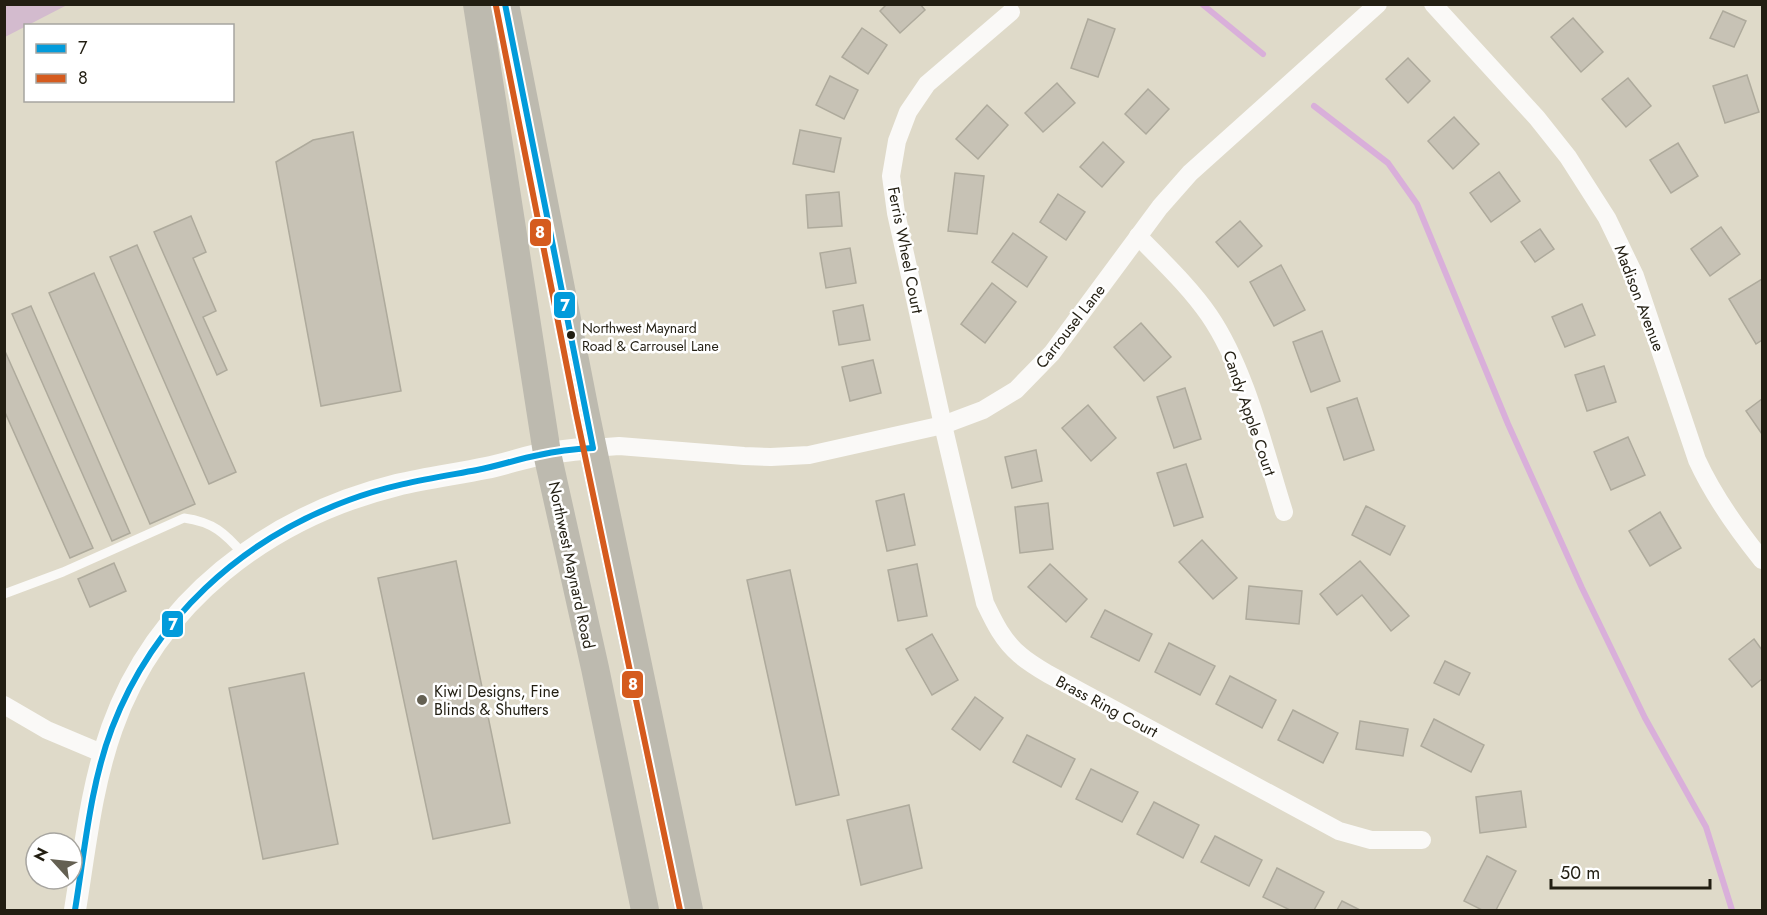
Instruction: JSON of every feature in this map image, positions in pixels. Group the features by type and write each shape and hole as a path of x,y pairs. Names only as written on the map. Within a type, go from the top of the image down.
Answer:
{"main road":[{"name":"Northwest Maynard Road","path":"477,4 547,453 645,910"},
{"path":"505,4 593,448 689,910"}],"street":[{"name":"Carrousel Lane","path":"593,448 619,446 771,457 809,455 943,425 982,410 1016,390 1052,353 1160,207 1190,173 1378,4"},
{"name":"Madison Avenue","path":"1433,4 1537,118 1568,157 1607,218 1635,276 1697,460 1725,512 1762,560"},
{"name":"Ferris Wheel Court","path":"943,425 896,213 891,176 897,141 908,111 927,84 1011,12"},
{"name":"Candy Apple Court","path":"1138,236 1186,287 1208,314 1227,345 1246,395 1284,512"},
{"name":"Brass Ring Court","path":"943,425 985,603 996,626 1021,656 1048,674 1339,831 1371,840 1422,840"},
{"path":"75,910 97,778 112,726 136,676 156,644 178,614 203,587 268,537 301,519 330,507 396,485 488,468 547,453 593,448"},
{"path":"4,705 47,730 104,754"}],"lane":[{"path":"4,594 63,572 184,518 210,524 228,537 243,554"}],"shaded area":[{"path":"5,4 67,4 30,24 24,24 24,27 5,37"}],"building":[{"path":"887,4 920,4 925,10 900,33 880,11"},
{"path":"1723,11 1746,21 1734,47 1710,38"},
{"path":"1573,18 1603,52 1581,72 1551,37"},
{"path":"1088,19 1115,29 1098,77 1071,68"},
{"path":"862,28 887,45 868,74 842,57"},
{"path":"1408,58 1430,81 1408,103 1386,79"},
{"path":"1747,75 1759,112 1725,123 1713,86"},
{"path":"830,76 858,90 844,119 816,105"},
{"path":"1628,78 1651,106 1626,127 1602,99"},
{"path":"1057,83 1075,103 1043,132 1025,113"},
{"path":"1148,89 1169,109 1146,134 1125,114"},
{"path":"987,105 1008,125 978,159 956,139"},
{"path":"1454,117 1479,144 1453,169 1428,141"},
{"path":"800,130 841,138 834,172 793,164"},
{"path":"353,132 401,391 321,406 276,162 313,140"},
{"path":"1103,142 1124,162 1102,187 1080,167"},
{"path":"1678,143 1698,176 1671,193 1650,160"},
{"path":"1499,172 1520,201 1491,222 1470,193"},
{"path":"955,173 984,176 977,234 948,231"},
{"path":"839,192 842,226 808,228 806,195"},
{"path":"1058,194 1085,212 1066,240 1040,222"},
{"path":"191,216 206,252 193,258 216,311 203,317 227,370 217,375 154,232"},
{"path":"1240,221 1262,246 1238,267 1216,242"},
{"path":"1721,227 1740,254 1710,276 1691,249"},
{"path":"1540,229 1554,249 1535,262 1521,242"},
{"path":"1013,233 1047,257 1027,287 992,262"},
{"path":"137,245 236,472 209,484 110,257"},
{"path":"850,248 856,283 826,288 820,253"},
{"path":"1281,265 1305,310 1274,326 1250,282"},
{"path":"94,273 195,504 150,524 49,293"},
{"path":"1762,279 1762,340 1756,344 1729,299"},
{"path":"992,283 1016,302 985,343 961,324"},
{"path":"1582,304 1595,335 1565,347 1552,317"},
{"path":"863,305 870,340 839,345 833,311"},
{"path":"31,306 130,533 112,541 12,314"},
{"path":"1141,323 1171,357 1144,381 1114,347"},
{"path":"1322,331 1340,381 1311,392 1293,342"},
{"path":"4,349 93,548 70,558 4,410"},
{"path":"873,360 881,393 850,401 842,367"},
{"path":"1604,366 1616,402 1587,411 1575,375"},
{"path":"1185,388 1201,439 1174,448 1157,397"},
{"path":"1357,398 1374,450 1344,460 1327,408"},
{"path":"1762,399 1762,434 1746,411"},
{"path":"1088,405 1116,438 1091,461 1062,428"},
{"path":"1628,437 1645,475 1611,490 1594,452"},
{"path":"1036,450 1042,481 1012,488 1005,457"},
{"path":"1186,464 1203,517 1174,526 1157,473"},
{"path":"904,494 915,545 887,551 876,501"},
{"path":"1048,503 1053,549 1020,553 1015,507"},
{"path":"1366,506 1405,526 1390,555 1352,535"},
{"path":"1660,512 1681,548 1650,566 1629,531"},
{"path":"1202,540 1237,578 1213,599 1179,562"},
{"path":"456,561 510,823 433,839 378,578"},
{"path":"1360,561 1409,616 1391,631 1362,595 1337,615 1320,594"},
{"path":"114,563 126,591 90,607 78,579"},
{"path":"917,564 927,616 898,621 888,570"},
{"path":"1050,564 1087,599 1066,622 1028,587"},
{"path":"790,570 839,795 796,805 747,580"},
{"path":"1249,586 1302,591 1299,624 1246,619"},
{"path":"1105,610 1152,634 1139,661 1091,637"},
{"path":"932,634 958,680 932,695 906,649"},
{"path":"1754,639 1762,650 1762,679 1752,687 1729,659"},
{"path":"1169,643 1215,666 1200,695 1155,672"},
{"path":"1445,661 1470,673 1459,695 1434,683"},
{"path":"304,673 338,844 263,859 229,688"},
{"path":"1230,676 1276,700 1262,728 1216,704"},
{"path":"975,697 1003,718 980,750 952,729"},
{"path":"1293,710 1338,733 1323,763 1278,740"},
{"path":"1434,719 1484,745 1471,772 1421,746"},
{"path":"1360,721 1408,729 1403,756 1356,749"},
{"path":"1027,735 1075,759 1061,787 1013,762"},
{"path":"1091,769 1138,792 1122,822 1076,799"},
{"path":"1521,791 1526,827 1480,833 1476,797"},
{"path":"1154,802 1199,825 1183,858 1137,834"},
{"path":"909,805 922,868 861,885 847,820"},
{"path":"1215,836 1262,860 1249,886 1201,862"},
{"path":"1487,856 1516,871 1496,910 1482,910 1464,901"},
{"path":"1277,868 1324,892 1314,910 1290,910 1263,897"},
{"path":"1342,901 1360,910 1337,910"}],"waterway":[{"path":"1202,4 1263,54"},
{"path":"1314,106 1388,163 1417,204 1508,424 1582,588 1645,718 1706,827 1732,910"}],"transit line":[{"name":"7","path":"75,910 93,795 112,728 151,652 205,588 237,561 272,537 309,517 365,494 559,451 593,448 505,4"},
{"name":"8","path":"496,6 576,413 680,910"}],"place":[{"name":"Northwest Maynard Road & Carrousel Lane","path":"571,335"},
{"name":"Kiwi Designs, Fine Blinds & Shutters","path":"422,700"}]}
